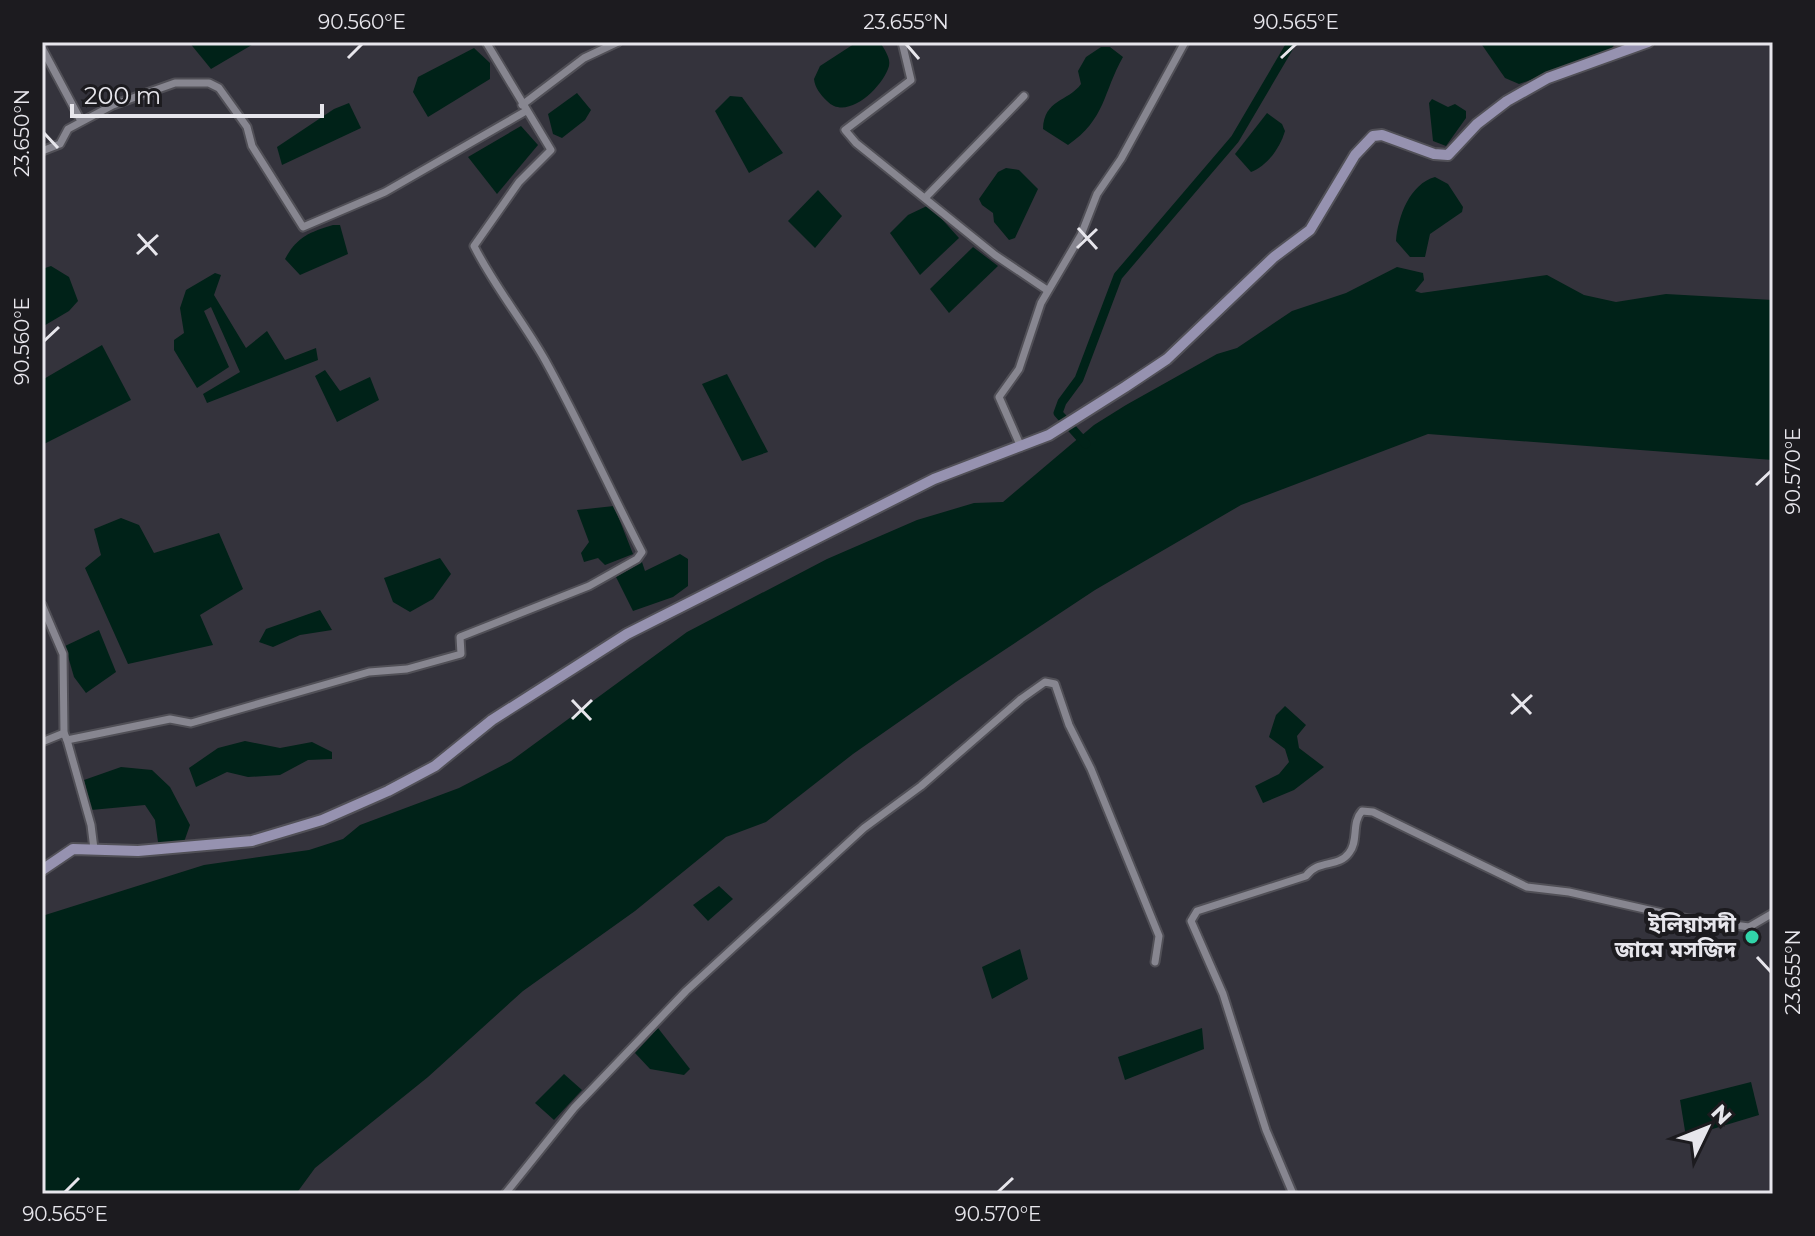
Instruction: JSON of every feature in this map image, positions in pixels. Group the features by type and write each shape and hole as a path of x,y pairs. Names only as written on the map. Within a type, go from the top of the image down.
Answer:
{"main road":[{"path":"42,870 73,849 138,851 252,841 322,820 435,766 492,720 627,634 892,503 934,479 1049,435 1167,359 1274,257 1310,230 1355,155 1373,136 1382,135 1434,154 1448,155 1477,124 1507,101 1548,78 1618,48 1648,42"}],"street":[{"path":"42,742 170,719 191,723 369,672 407,669 461,654 460,637 589,586 637,559 642,552 604,470 543,356 489,275 474,246 519,182 551,150 486,42"},
{"path":"42,151 60,144 68,129 113,105 175,83 209,83 219,88 247,127 252,146 303,227 385,192 524,108 584,58 618,42"},
{"path":"902,42 911,80 845,130 856,143 995,255 1047,290"},
{"path":"1021,447 999,397 1019,369 1047,290 1081,235 1097,194 1121,159 1185,42"},
{"path":"42,48 81,121"},
{"path":"926,197 1024,96"},
{"path":"42,605 63,654 66,737 91,825 94,849"},
{"path":"505,1194 574,1108 686,991 864,828 921,786 1045,682 1055,684 1069,725 1136,875 1159,936 1155,962"},
{"path":"1293,1194 1266,1130 1223,994 1191,921 1197,911 1306,876 1317,864 1341,860 1352,849 1356,817 1362,811 1373,812 1527,887 1569,892 1689,919 1749,927 1773,913"}],"shaded area":[{"path":"189,42 257,42 211,69"},
{"path":"857,42 880,42 889,66 880,83 863,99 854,105 835,106 820,93 814,79 820,66"},
{"path":"1480,42 1612,42 1614,45 1609,53 1519,84 1505,78"},
{"path":"1101,47 1110,47 1123,57 1097,115 1068,145 1043,129 1044,119 1052,106 1081,84 1078,71 1086,57"},
{"path":"474,48 490,63 490,79 428,117 413,92 418,77"},
{"path":"577,93 591,110 585,120 562,138 553,134 548,114"},
{"path":"730,96 742,97 783,153 749,173 715,111"},
{"path":"1432,99 1448,107 1455,104 1466,111 1466,118 1446,146 1433,141 1429,103"},
{"path":"349,103 361,128 282,165 277,147 334,109"},
{"path":"1267,113 1282,124 1285,131 1272,156 1251,172 1235,154"},
{"path":"521,126 538,145 497,194 468,157"},
{"path":"1006,168 1019,170 1038,189 1015,238 1009,240 994,222 993,213 979,199 998,172"},
{"path":"1435,177 1448,184 1463,207 1462,212 1430,234 1425,257 1410,257 1396,241 1399,221 1412,194"},
{"path":"818,190 842,216 815,248 788,221"},
{"path":"929,205 959,238 920,275 890,233 908,215"},
{"path":"340,225 348,254 300,275 285,259 289,252 304,237"},
{"path":"973,247 998,266 949,313 930,289"},
{"path":"51,266 69,277 78,301 69,311 42,327 42,269"},
{"path":"1397,267 1423,273 1424,280 1415,291 1421,293 1547,275 1584,295 1616,302 1666,294 1773,300 1773,460 1428,434 1241,505 1095,590 956,682 853,754 766,822 726,837 635,911 523,991 428,1077 315,1168 296,1194 42,1194 42,916 204,865 309,850 343,839 360,825 459,788 511,761 687,632 827,559 917,520 974,503 1003,502 1094,425 1126,405 1217,354 1237,348 1292,311 1346,293"},
{"path":"215,273 221,275 214,295 246,348 267,331 285,360 316,348 318,360 207,403 203,394 240,372 211,307 204,311 229,367 197,388 174,350 174,340 184,333 180,308 186,290"},
{"path":"102,345 131,400 42,445 42,380"},
{"path":"325,370 340,391 370,377 379,400 337,422 315,376"},
{"path":"727,374 768,452 742,461 702,384"},
{"path":"614,506 633,554 605,565 598,558 584,562 581,553 589,542 577,510"},
{"path":"121,518 139,525 154,553 219,533 243,589 200,615 213,645 128,664 85,568 101,555 94,529"},
{"path":"680,554 688,559 688,586 673,597 633,611 616,577 642,562 645,571"},
{"path":"440,558 451,574 433,599 410,612 393,602 384,578"},
{"path":"320,610 332,630 300,635 273,647 259,642 266,629"},
{"path":"99,630 116,672 86,693 74,677 65,646"},
{"path":"1285,706 1306,725 1297,736 1299,748 1324,767 1294,790 1263,803 1255,786 1279,774 1289,762 1285,749 1269,737 1276,715"},
{"path":"245,741 280,748 312,742 332,752 332,759 308,760 280,775 248,777 227,772 196,787 189,768 218,748"},
{"path":"121,767 152,770 170,787 190,825 184,842 158,842 155,820 145,805 91,810 84,780"},
{"path":"719,886 733,899 708,921 693,905"},
{"path":"1020,949 1028,979 992,999 982,967"},
{"path":"658,1028 690,1069 684,1075 650,1069 635,1053"},
{"path":"1202,1028 1204,1049 1125,1080 1118,1057"},
{"path":"564,1074 582,1090 554,1120 535,1103"},
{"path":"1751,1082 1759,1115 1686,1137 1680,1100"}],"waterway":[{"path":"1086,444 1058,413 1079,379 1118,276 1235,139 1292,42"}],"place":[{"name":"ইলিয়াসদী জামে মসজিদ","path":"1752,937"}]}
